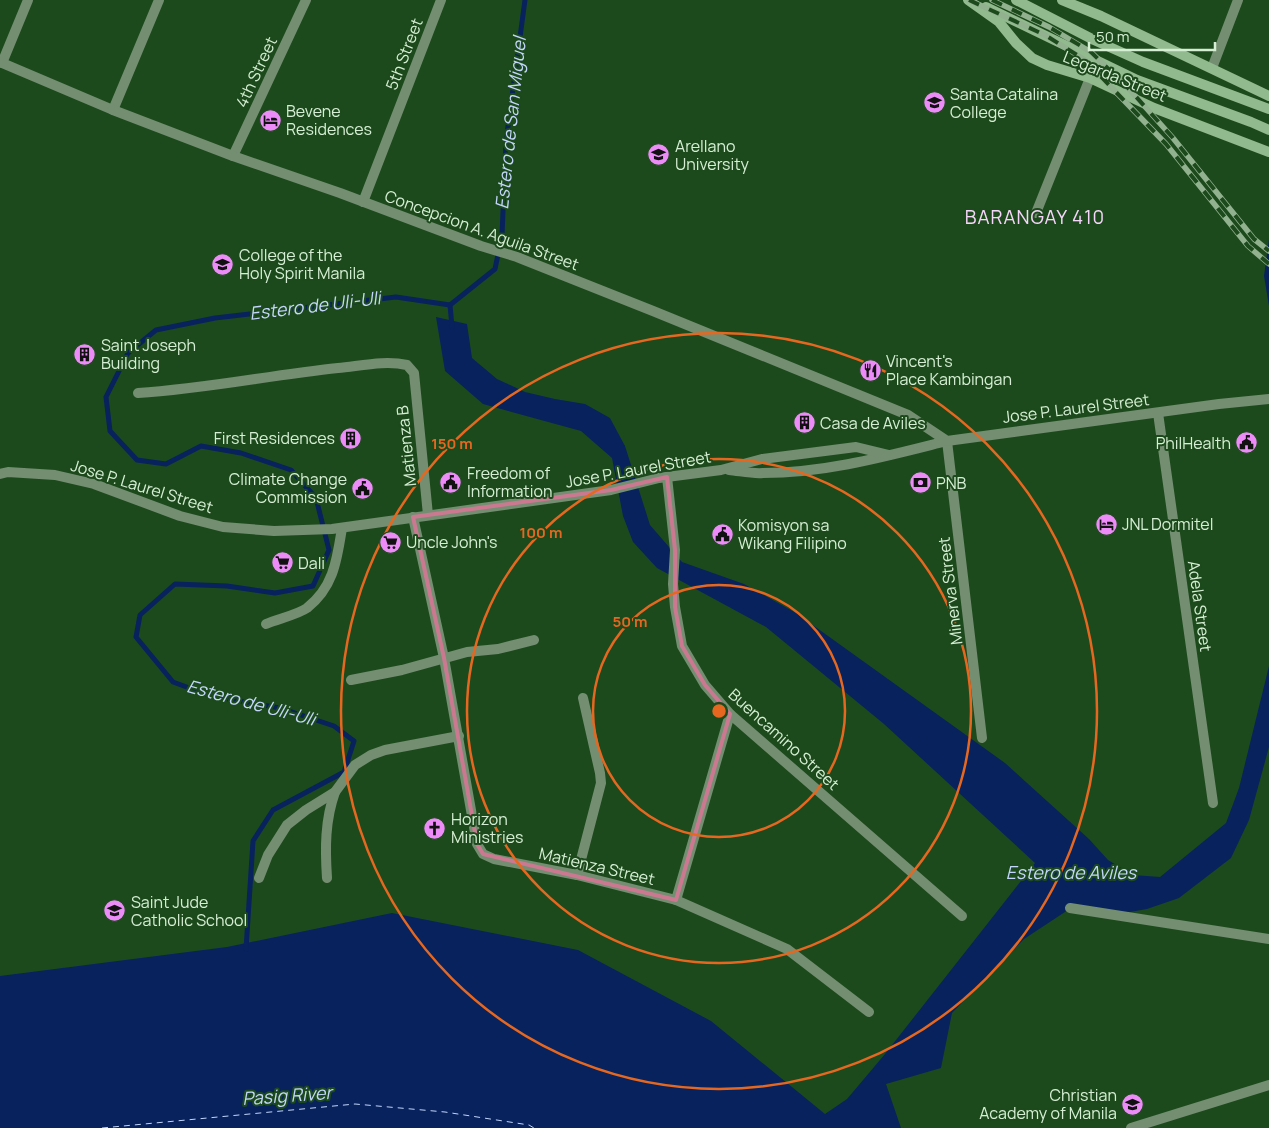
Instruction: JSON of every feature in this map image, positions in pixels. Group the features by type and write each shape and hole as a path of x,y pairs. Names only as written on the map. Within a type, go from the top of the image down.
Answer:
{"main road":[{"path":"969,0 1029,26 1137,80 1269,130"},
{"name":"Legarda Street","path":"969,0 999,22 1016,43 1032,58 1047,65 1090,78 1154,108 1269,152"},
{"path":"1016,0 1094,40 1143,62 1269,109"},
{"path":"1062,0 1101,16 1269,96"}],"street":[{"path":"1,62 28,0"},
{"path":"113,110 159,0"},
{"name":"4th Street","path":"234,156 306,0"},
{"name":"5th Street","path":"363,202 441,0"},
{"path":"1212,68 1238,0"},
{"name":"Concepcion A. Aguila Street","path":"1,62 113,110 234,156 481,246 517,257 908,415 948,441"},
{"path":"1036,213 1090,78"},
{"name":"Matienza B","path":"138,393 181,390 312,371 378,364 396,363 407,365 414,373 428,515"},
{"name":"Jose P. Laurel Street","path":"721,470 762,474 796,471 862,462 948,441 1219,404 1269,399"},
{"name":"Adela Street","path":"1158,413 1212,803"},
{"name":"Minerva Street","path":"948,441 982,738"},
{"name":"Jose P. Laurel Street","path":"0,474 8,472 56,475 94,484 180,516 223,527 274,531 337,529 611,490 663,477 721,470 762,459 856,447 889,455"},
{"name":"Buencamino Street","path":"663,477 675,550 674,607 682,646 704,685 730,714 962,916"},
{"name":"Matienza Street","path":"413,517 444,658 477,844 483,854 494,859 577,875 676,900 787,949 869,1012"},
{"path":"266,624 306,609 327,587 337,560 337,529"},
{"path":"352,680 402,670 467,652 498,649 534,640"},
{"path":"577,875 601,783 583,698"},
{"path":"676,900 730,714"},
{"path":"327,878 325,848 329,810 335,792 355,765 371,755 385,750 459,736"},
{"path":"259,878 268,855 287,826 306,810 335,792"},
{"path":"1070,908 1269,939"},
{"path":"1131,1128 1269,1085"}],"highlighted area":[{"path":"667,477 675,550 675,607 682,646 705,685 730,714 676,900 483,854 477,844 444,658 413,517 611,490"}],"water":[{"path":"1269,239 1269,306 1264,276"},
{"name":"Pasig River","path":"436,317 467,324 472,358 497,379 525,392 585,404 610,418 625,446 650,525 682,562 744,584 796,613 1005,763 1089,839 1108,860 1133,875 1160,877 1226,823 1239,788 1269,666 1269,747 1249,820 1231,858 1179,898 1147,909 1113,915 1068,910 1024,939 952,1013 941,1068 886,1084 901,1128 0,1128 0,976 227,947 392,913 578,950 711,1021 825,1114 847,1099 885,1054 1035,863 884,724 766,627 657,568 633,542 623,516 612,458 581,431 483,404 445,371"}],"waterway":[{"name":"Estero de Uli-Uli","path":"246,949 253,841 273,810 344,772 354,741 334,726 280,708 211,696 173,682 136,637 140,615 175,584 227,586 275,593 313,586 329,550 316,498 291,470 241,453 201,446 166,464 137,460 110,431 106,397 128,353 156,330 215,318 396,297 450,305 495,269 502,235 506,141 525,0"},
{"name":"Estero de Aviles","path":"450,305 452,327"}],"ferry route":[{"path":"102,1128 355,1104 445,1112 529,1125 534,1128"}],"railway":[{"path":"969,0 1045,35 1085,60 1166,144 1248,246 1269,264"},
{"path":"992,0 1049,27 1091,52 1130,90 1173,138 1254,239 1269,251"}],"place":[{"name":"Santa Catalina College","path":"934,103"},
{"name":"Bevene Residences","path":"270,120"},
{"name":"Arellano University","path":"659,155"},
{"name":"College of the Holy Spirit Manila","path":"223,264"},
{"name":"Saint Joseph Building","path":"85,354"},
{"name":"Vincent's Place Kambingan","path":"870,370"},
{"name":"Casa de Aviles","path":"804,423"},
{"name":"First Residences","path":"351,438"},
{"name":"PhilHealth","path":"1247,443"},
{"name":"Freedom of Information","path":"451,482"},
{"name":"PNB","path":"920,483"},
{"name":"Climate Change Commission","path":"363,488"},
{"name":"JNL Dormitel","path":"1106,524"},
{"name":"Komisyon sa Wikang Filipino","path":"722,534"},
{"name":"Uncle John's","path":"390,542"},
{"name":"Dali","path":"282,563"},
{"name":"Horizon Ministries","path":"435,828"},
{"name":"Saint Jude Catholic School","path":"115,911"},
{"name":"Christian Academy of Manila","path":"1133,1104"}],"district":[{"name":"BARANGAY 410","path":"1035,217"}],"water label":[{"name":"Estero de San Miguel","path":"511,123"}]}
